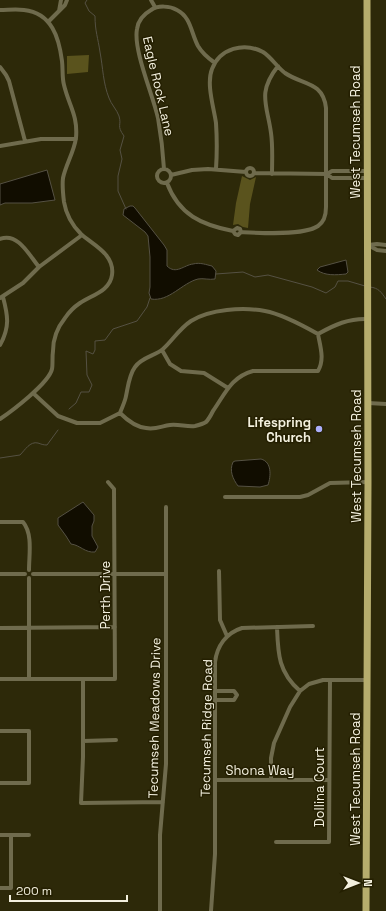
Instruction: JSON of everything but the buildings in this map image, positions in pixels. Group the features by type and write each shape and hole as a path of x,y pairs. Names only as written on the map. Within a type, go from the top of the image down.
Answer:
{"main road":[{"name":"West Tecumseh Road","path":"366,911 368,482 367,0"}],"street":[{"path":"58,11 61,0"},
{"path":"48,22 65,5 67,0"},
{"path":"151,0 155,8 174,8 186,17 200,49 215,63"},
{"name":"Eagle Rock Lane","path":"155,8 147,12 142,18 137,27 137,35 139,53 158,119 164,169 159,172 158,178 162,183 166,183"},
{"path":"0,10 24,10 32,12 48,22 55,32 60,48 63,84 76,118 76,139 74,151 63,178 63,196 67,214 82,235 104,253 110,260 113,273 110,283 103,290 78,304 64,319 56,333 50,375 33,393 0,419"},
{"path":"164,169 169,171 171,175 170,181 166,183 175,199 190,216 208,225 233,231 237,228 241,232 287,233 316,228 324,219 326,212 327,174 325,100 315,86 296,79 278,66 264,52 247,47 239,47 230,50 221,56 215,63 210,77 216,123 216,169"},
{"path":"272,174 272,136 265,107 265,94 268,80 278,66"},
{"path":"0,67 9,81 25,141"},
{"path":"0,146 42,139 76,139"},
{"path":"171,175 199,169 246,172 250,168 254,173 327,174 332,171 367,175"},
{"path":"327,174 332,178 367,175"},
{"path":"0,345 8,326 7,312 1,297 23,283 39,267 82,235"},
{"path":"0,239 13,238 21,243 39,267"},
{"path":"368,245 386,245"},
{"path":"368,245 377,250 386,251"},
{"path":"33,393 58,416 77,423 100,423 120,413 135,367 148,356 162,350 183,327 206,314 224,310 265,311 297,323 318,334"},
{"path":"318,334 336,324 358,318 368,319"},
{"path":"120,413 135,425 146,428 157,428 180,424 194,426 201,425 207,421 236,378 244,373 253,371 318,371 322,365 322,354 318,334"},
{"path":"162,350 170,364 181,370 204,373 228,388"},
{"path":"368,403 386,404"},
{"name":"Perth Drive","path":"83,679 115,679 114,489 108,482"},
{"path":"225,497 300,497 308,495 330,483 368,482"},
{"name":"Tecumseh Meadows Drive","path":"160,911 160,835 166,764 166,507"},
{"path":"0,522 23,522 27,527 29,535 29,570 26,571 25,574"},
{"path":"29,570 32,571 33,574 166,574"},
{"path":"220,572 219,616 227,636 237,629 246,627 312,626"},
{"path":"0,574 25,574 29,578 29,679"},
{"path":"29,578 32,577 33,574"},
{"path":"0,628 115,627"},
{"path":"277,627 277,646 280,662 289,679 300,690"},
{"name":"Tecumseh Ridge Road","path":"211,911 215,874 216,654 223,640 227,636"},
{"path":"0,679 83,679 81,803 163,802"},
{"path":"271,780 274,743 292,702 300,690 313,682 330,680 367,680"},
{"name":"Dollina Court","path":"276,842 329,842 330,680"},
{"path":"215,691 234,691 237,695 236,699 232,700 215,700"},
{"path":"0,731 29,731 29,783 0,783"},
{"path":"83,741 116,740"},
{"name":"Shona Way","path":"215,780 329,780"},
{"path":"0,835 29,835"},
{"path":"0,888 11,888 11,835"}],"shaded area":[{"path":"89,55 88,72 67,74 67,56"},
{"path":"47,170 55,200 32,203 5,203 0,205 0,184"},
{"path":"242,176 250,180 256,177 250,204 248,228 238,224 233,225"},
{"path":"130,206 135,208 164,245 167,250 167,266 170,269 177,270 196,263 201,263 212,266 216,271 215,279 198,279 186,284 164,298 151,299 149,293 150,257 148,236 123,215 124,209"},
{"path":"346,260 348,272 346,274 327,274 317,270 320,267"},
{"path":"261,459 269,466 270,478 268,485 260,487 238,486 232,475 231,469 233,462"},
{"path":"83,502 94,515 92,536 98,547 95,552 88,551 71,544 58,525 58,518"}],"waterway":[{"path":"87,0 85,3 89,11 95,16 104,81 110,100 119,116 120,127 124,136 120,150 122,159 118,176 118,191 126,209"},
{"path":"216,274 243,272 255,277 268,275 312,287 326,293 335,287 338,281 348,281 365,286"},
{"path":"370,287 378,289 386,299"},
{"path":"69,409 76,403 81,392 89,392 92,385 87,375 86,351 93,354 95,350 95,341 105,340 113,329 137,321 147,307 150,298"},
{"path":"0,458 20,455 33,443 47,445 58,430"}],"place":[{"name":"Lifespring Church","path":"319,429"}]}
